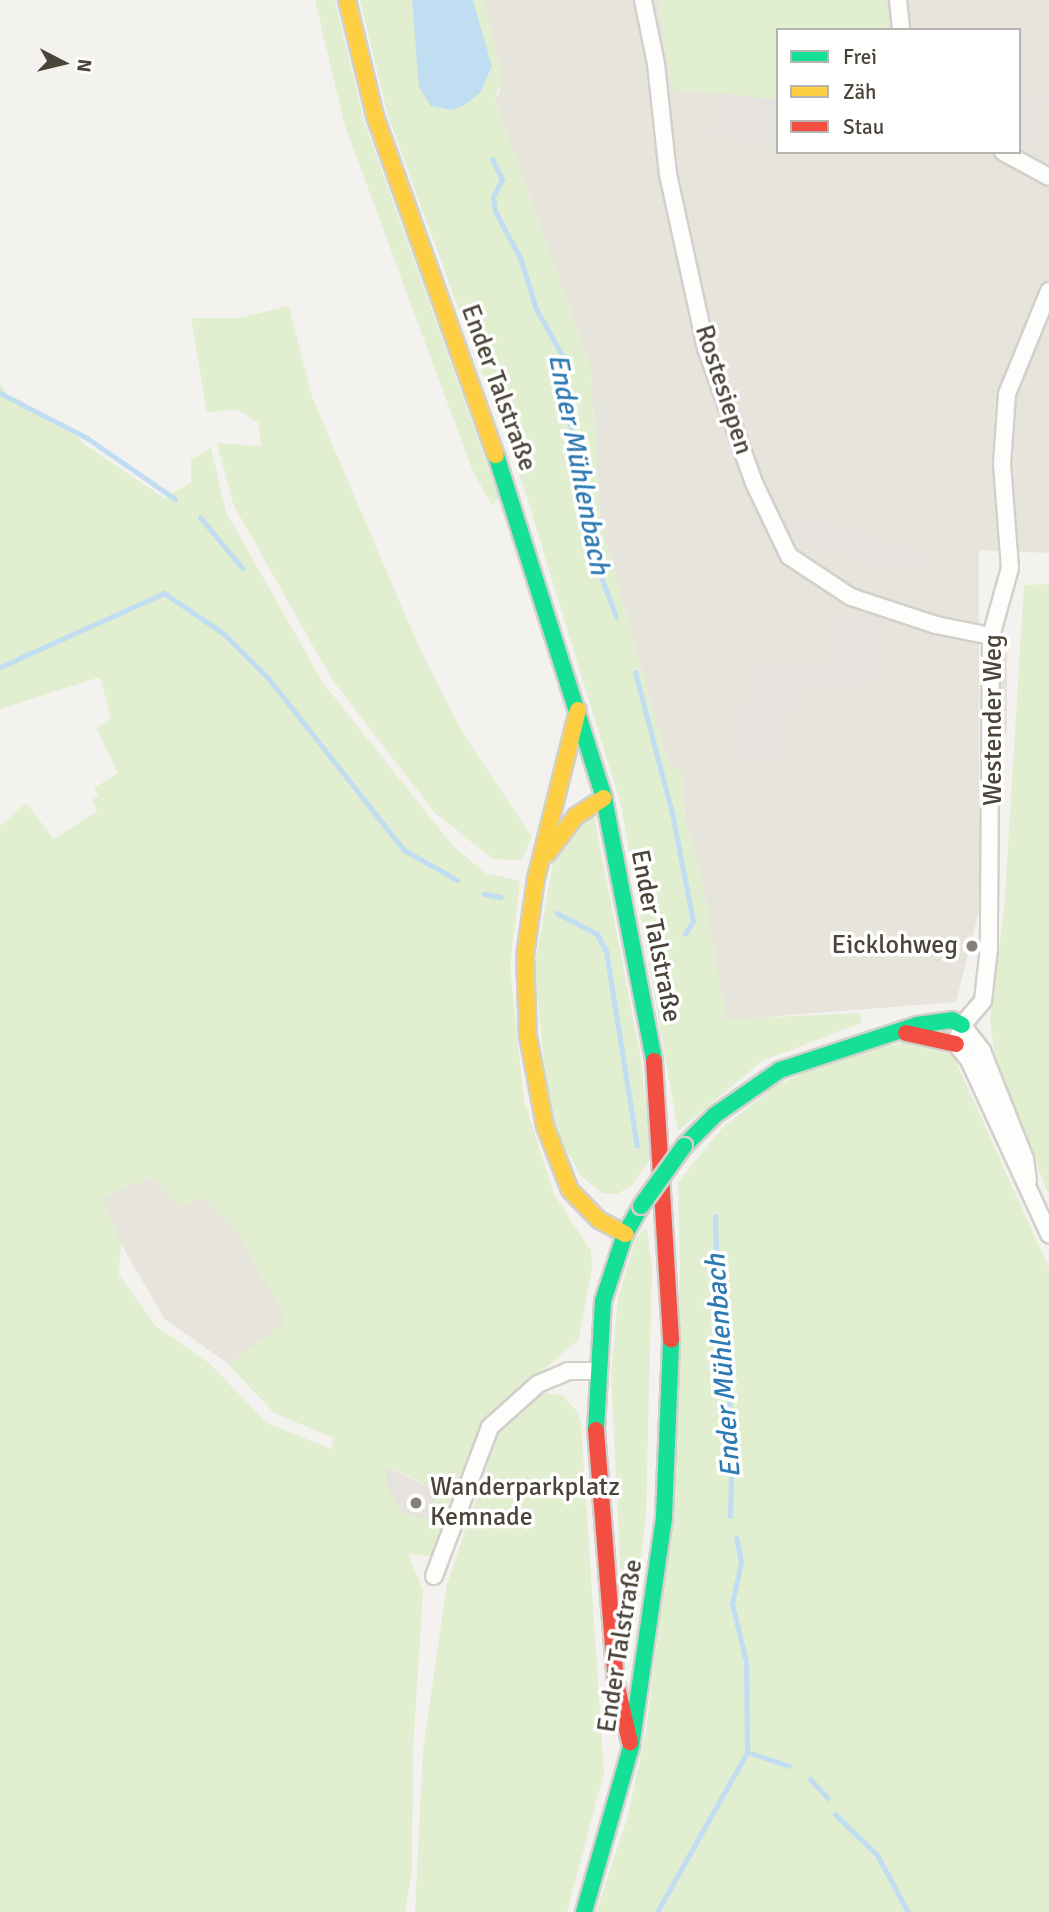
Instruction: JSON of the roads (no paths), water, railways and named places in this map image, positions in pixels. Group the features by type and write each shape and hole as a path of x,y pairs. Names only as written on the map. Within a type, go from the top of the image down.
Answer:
{"main road":[{"name":"Ender Talstraße","path":"347,0 375,116 510,496 604,798 654,1056 669,1267 671,1347 664,1517 631,1746 584,1912"},
{"path":"578,710 538,868 525,956 528,1036 545,1126 570,1190 598,1220 625,1234"},
{"path":"538,868 576,816 604,798"},
{"path":"631,1746 616,1683 594,1371 603,1301 625,1234 641,1206 684,1146 715,1115 780,1070 854,1043 936,1021 962,1025"},
{"path":"903,1032 956,1044"}],"street":[{"name":"Rostesiepen","path":"643,0 656,64 668,174 706,348 754,482 789,556 851,597 936,625 991,636"},
{"path":"898,0 901,28"},
{"path":"1007,154 1049,177"},
{"name":"Westender Weg","path":"956,1044 962,1025 983,1001 989,948 991,636 1010,568 1002,464 1007,394 1049,292"},
{"path":"962,1025 974,1035 999,1092 1025,1158 1030,1189"},
{"path":"956,1044 969,1060 1049,1234"},
{"path":"434,1576 490,1427 538,1384 568,1371 594,1371"}],"water":[{"path":"412,0 473,0 492,66 481,92 463,106 451,110 431,106 419,87"}],"waterway":[{"name":"Ender Mühlenbach","path":"492,159 502,179 493,197 495,211 521,260 536,309 562,355 564,403 585,477 597,566 616,617"},
{"path":"0,393 87,438 175,499"},
{"path":"200,517 243,569"},
{"path":"0,667 164,593 224,634 268,678 404,850 457,880"},
{"name":"Ender Mühlenbach","path":"635,672 672,813 693,921 685,934"},
{"path":"484,894 501,897"},
{"path":"557,913 597,934 606,951 637,1146"},
{"name":"Ender Mühlenbach","path":"715,1216 718,1333 727,1357 720,1377 728,1383 732,1444 730,1516"},
{"name":"Ender Mühlenbach","path":"657,1912 747,1752 746,1661 732,1604 741,1562 736,1537"},
{"path":"747,1752 789,1766"},
{"path":"810,1779 828,1798"},
{"path":"835,1814 877,1855 908,1912"}],"place":[{"name":"Eicklohweg","path":"972,946"},
{"name":"Wanderparkplatz Kemnade","path":"416,1503"}]}
